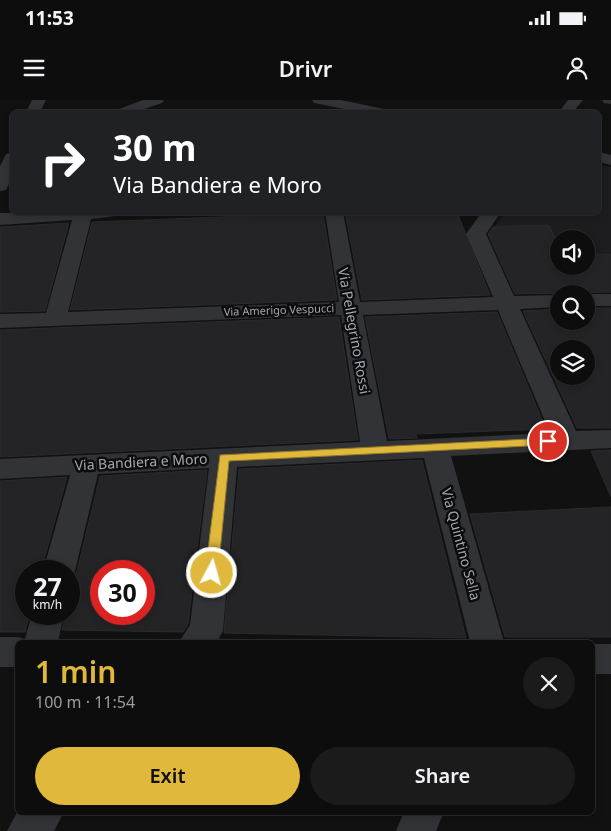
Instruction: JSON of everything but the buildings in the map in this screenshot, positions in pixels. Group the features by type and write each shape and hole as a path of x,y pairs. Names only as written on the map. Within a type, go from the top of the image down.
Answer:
{"street":[{"path":"130,110 157,100"},
{"path":"319,100 366,110"},
{"path":"377,110 388,100"},
{"path":"568,110 576,100"},
{"path":"0,186 10,163"},
{"path":"0,219 55,215"},
{"path":"55,319 82,215"},
{"name":"Via Pellegrino Rossi","path":"335,215 375,449"},
{"path":"490,215 476,234 567,440"},
{"path":"595,300 611,300"},
{"name":"Via Amerigo Vespucci","path":"0,321 550,301"},
{"name":"Via Bandiera e Moro","path":"0,469 435,446 611,439"},
{"name":"Via Quintino Sella","path":"435,446 486,640"},
{"path":"198,640 206,631 224,457"},
{"path":"62,560 87,464"},
{"path":"42,640 45,625"},
{"path":"0,652 15,652"},
{"path":"595,659 611,659"},
{"path":"27,831 41,815"},
{"path":"416,831 423,815"}],"shaded area":[{"path":"601,165 611,167 611,253 595,254 595,230 550,230 550,242 494,227 503,215 601,215"}],"route":[{"path":"212,573 224,457 548,441"}]}
